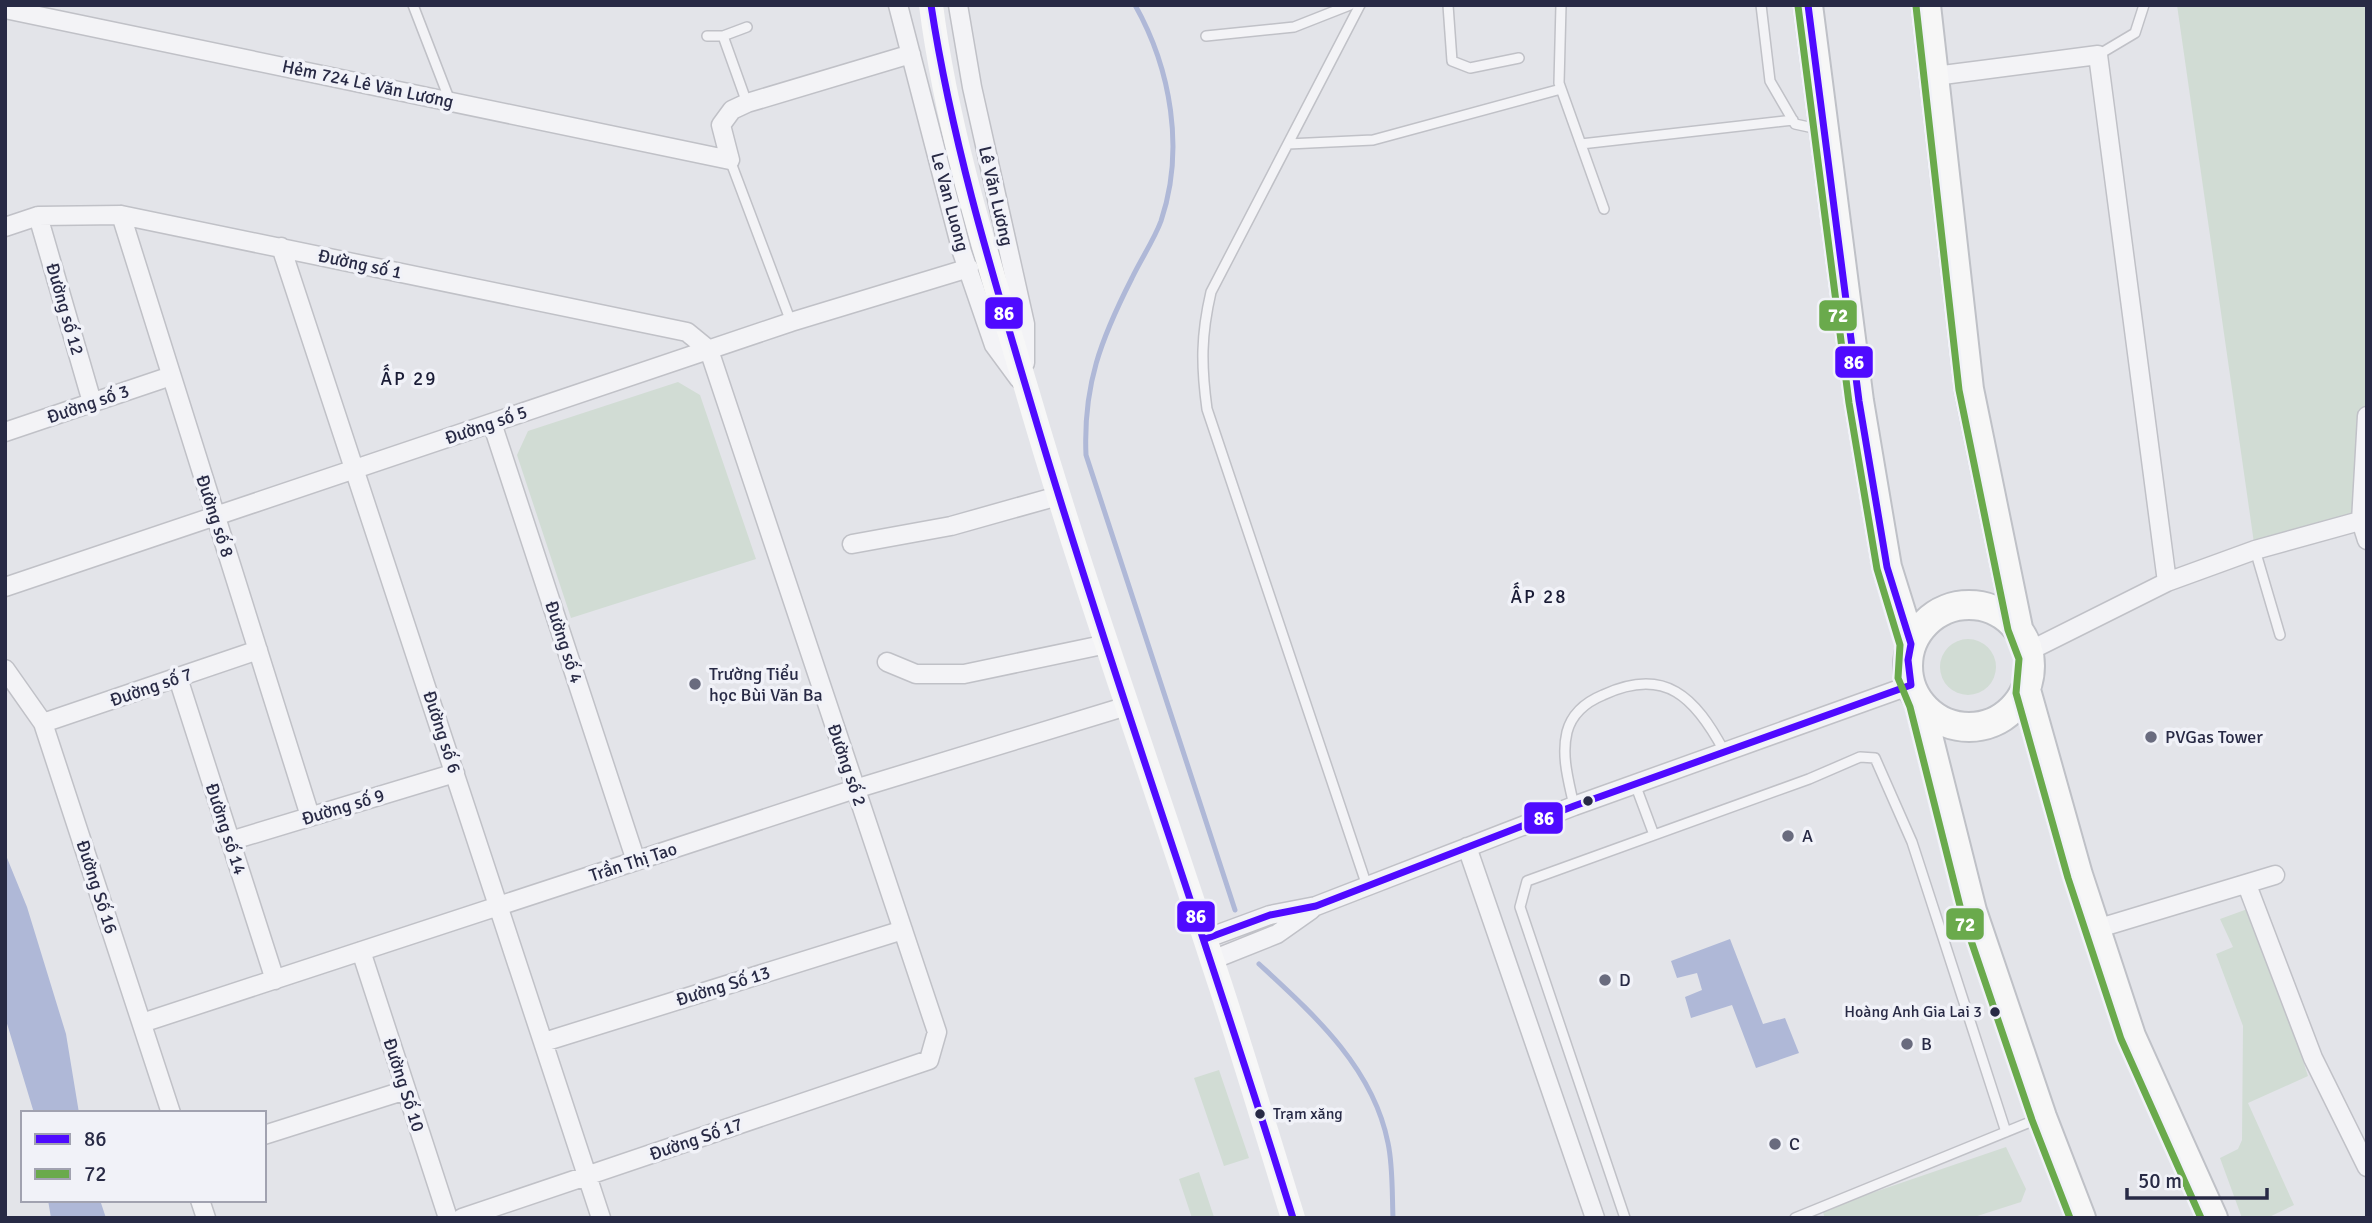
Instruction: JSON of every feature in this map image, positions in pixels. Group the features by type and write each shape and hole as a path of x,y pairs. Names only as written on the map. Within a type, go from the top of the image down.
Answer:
{"main road":[{"name":"Le Van Luong","path":"931,5 937,51 963,172 1004,319 1058,496 1209,949 1293,1218"},
{"path":"1808,5 1859,401 1887,566 1911,644"},
{"path":"1916,694 1936,718 1956,726 1977,727 1997,720 2015,707 2026,690 2031,670 1969,389 1926,5"},
{"path":"2024,639 2004,615 1987,607 1969,604 1951,607 1934,615 1920,628 1911,644 1908,660 1972,911 2079,1217"},
{"path":"2026,690 2096,929 2131,1036 2213,1218"}],"street":[{"name":"Le Van Luong","path":"898,5 954,225 994,345 1026,387"},
{"name":"Lê Văn Lương","path":"958,5 974,99 1025,324 1026,387"},
{"name":"Hẻm 724 Lê Văn Lương","path":"5,9 730,160"},
{"path":"730,160 721,125 732,110 747,103 911,54"},
{"path":"1936,76 2098,55 2167,582"},
{"name":"Đường số 1","path":"5,227 38,216 121,215 687,332 709,350"},
{"name":"Đường số 8","path":"121,215 310,816"},
{"name":"Đường số 12","path":"38,216 92,402"},
{"name":"Đường số 6","path":"281,247 601,1218"},
{"name":"Đường số 5","path":"5,587 791,322 969,268"},
{"name":"Đường số 2","path":"709,350 937,1032 929,1060"},
{"name":"Đường số 3","path":"5,432 171,376"},
{"path":"2367,416 2364,520 2367,540"},
{"name":"Đường số 4","path":"492,423 636,861"},
{"path":"852,544 951,526 1058,496"},
{"path":"2024,639 2255,550 2364,520"},
{"path":"887,662 916,674 964,674 1107,645"},
{"name":"Đường số 7","path":"43,723 258,650"},
{"name":"Đường Số 16","path":"5,669 43,723 170,1111"},
{"name":"Đường số 14","path":"178,678 275,980"},
{"path":"1209,949 1270,915 1316,906 1724,751 1916,694"},
{"name":"Trần Thị Tao","path":"142,1023 855,789 1127,706"},
{"name":"Đường số 9","path":"230,841 455,773"},
{"path":"1466,847 1595,1218"},
{"path":"2096,929 2275,875"},
{"path":"2247,885 2312,1058 2367,1167"},
{"path":"1209,949 1277,934 1316,906"},
{"name":"Đường Số 13","path":"544,1042 903,930"},
{"name":"Đường Số 10","path":"361,951 448,1218"},
{"name":"Đường Số 17","path":"462,1218 929,1060"},
{"path":"266,1134 406,1090"}],"lane":[{"path":"413,5 450,101"},
{"path":"1206,36 1294,27 1350,5"},
{"path":"1360,5 1212,292 1202,333 1202,372 1207,409 1367,886"},
{"path":"1448,5 1452,61 1470,68 1519,58"},
{"path":"1560,5 1561,89 1604,209"},
{"path":"1761,5 1770,81 1795,124 1824,130"},
{"path":"2098,55 2136,33 2144,5"},
{"path":"707,36 723,36 747,27"},
{"path":"723,36 747,103"},
{"path":"1288,144 1373,140 1561,89"},
{"path":"1581,144 1793,120"},
{"path":"730,160 791,322"},
{"path":"2255,550 2280,635"},
{"path":"1574,806 1565,764 1567,731 1583,704 1625,684 1663,683 1690,700 1724,751"},
{"path":"1625,1218 1520,907 1527,881 1809,779 1860,757 1875,758 1912,842 2006,1132"},
{"path":"1635,784 1654,835"},
{"path":"1795,1218 2042,1117"}],"shaded area":[{"path":"2177,5 2367,5 2367,420 2361,521 2255,550"},
{"path":"678,382 700,395 756,559 571,618 517,455 528,431"},
{"path":"1968,639 1979,641 1988,647 1994,656 1994,678 1988,687 1979,693 1968,695 1957,693 1948,687 1942,678 1940,667 1942,656 1948,647 1957,641"},
{"path":"2253,907 2308,1076 2248,1103 2294,1205 2267,1218 2242,1218 2220,1158 2238,1149 2242,1140 2243,1026 2216,954 2233,947 2220,919"},
{"path":"1219,1070 1249,1158 1224,1166 1194,1078"},
{"path":"2006,1147 2026,1189 2021,1202 1971,1218 1825,1218 1822,1210"},
{"path":"1199,1172 1213,1218 1192,1218 1179,1179"}],"water":[{"path":"5,853 27,907 66,1034 79,1111 33,1111 5,1017"},
{"path":"1730,939 1763,1024 1785,1018 1799,1053 1756,1068 1732,1005 1691,1018 1685,997 1702,990 1697,973 1677,978 1671,961"},
{"path":"48,1202 101,1202 106,1218 51,1218"}],"waterway":[{"path":"1135,5 1158,56 1165,83 1173,138 1172,166 1161,221 1121,300 1096,363 1088,406 1086,455 1235,910"},
{"path":"1259,964 1320,1023 1355,1066 1369,1090 1388,1143 1392,1171 1393,1218"}],"transit line":[{"name":"86","path":"931,5 963,164 1037,424 1293,1218"},
{"name":"86","path":"1205,939 1270,915 1316,906 1574,806 1911,685 1908,660 1911,644 1887,567 1859,401 1808,5"},
{"name":"72","path":"1798,6 1849,403 1877,569 1900,645 1898,678 1910,707 1962,914 2032,1120 2070,1218"},
{"name":"72","path":"1916,6 1959,390 2008,630 2019,659 2016,693 2068,878 2121,1039 2201,1218"}],"place":[{"name":"Trường Tiểu học Bùi Văn Ba","path":"695,684"},
{"name":"PVGas Tower","path":"2151,737"},
{"name":"A","path":"1788,836"},
{"name":"D","path":"1605,980"},
{"name":"Hoàng Anh Gia Lai 3","path":"1995,1012"},
{"name":"B","path":"1907,1044"},
{"name":"Trạm xăng","path":"1260,1114"},
{"name":"C","path":"1775,1144"}],"district":[{"name":"ẤP 29","path":"409,379"},
{"name":"ẤP 28","path":"1539,597"}]}
